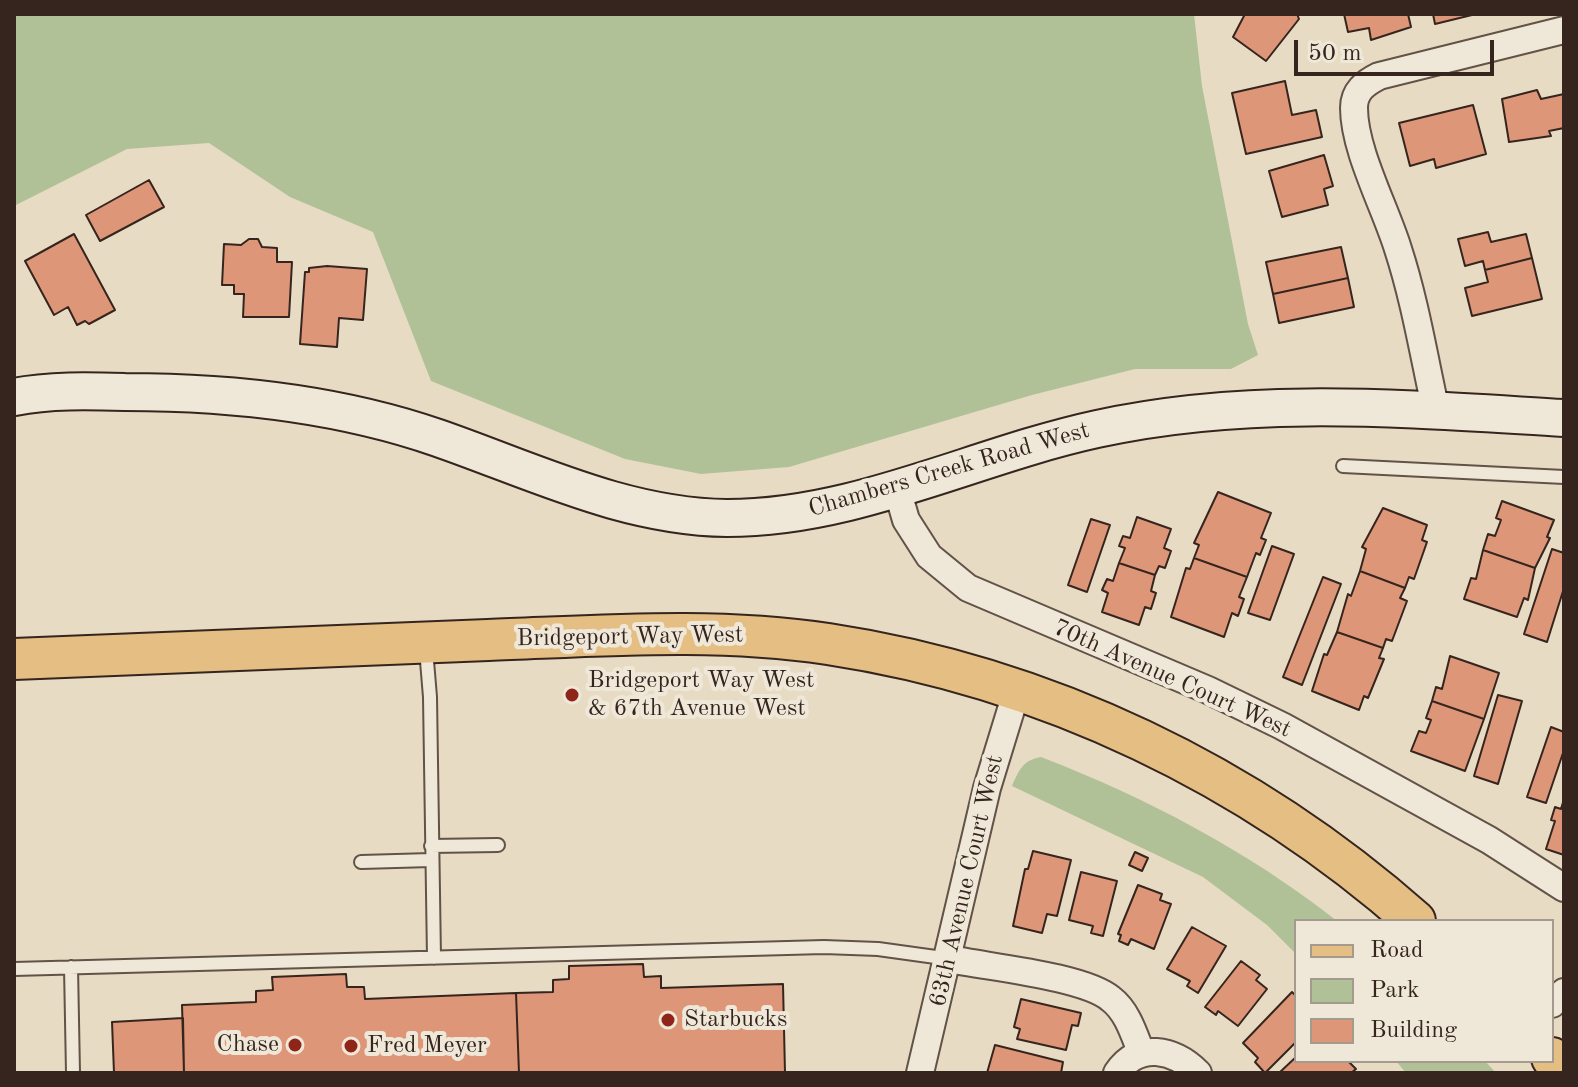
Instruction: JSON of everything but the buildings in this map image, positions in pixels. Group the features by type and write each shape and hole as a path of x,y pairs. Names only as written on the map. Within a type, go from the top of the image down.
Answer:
{"main road":[{"name":"Bridgeport Way West","path":"14,659 699,632 762,636 889,654 1017,690 1138,736 1225,784 1325,849 1412,919"}],"street":[{"path":"1436,411 1403,266 1357,127 1354,103 1361,87 1390,73 1564,30"},
{"name":"Chambers Creek Road West","path":"14,397 87,391 180,392 304,405 396,425 591,494 664,514 770,516 831,507 897,489 989,457 1066,437 1179,414 1265,406 1564,418"},
{"name":"70th Avenue Court West","path":"897,489 906,520 929,556 968,588 1208,690 1282,726 1489,840 1564,888"},
{"name":"63th Avenue Court West","path":"920,1073 950,959 987,788 1017,690"},
{"path":"950,959 1073,983 1104,994 1118,1005 1141,1052"},
{"path":"1117,1073 1125,1062 1141,1052 1172,1055 1198,1073"}],"lane":[{"path":"1343,466 1564,477"},
{"path":"425,642 430,697 434,958"},
{"path":"431,846 498,845"},
{"path":"361,862 431,860"},
{"path":"14,969 851,947 950,959"},
{"path":"71,967 73,1073"}],"green space":[{"path":"14,14 1194,14 1202,86 1248,324 1258,355 1231,369 1135,369 1032,395 789,467 701,474 625,459 431,381 373,232 290,197 209,143 127,149 14,206"},
{"path":"1041,757 1158,808 1232,849 1334,919 1294,919 1294,952 1267,925 1203,877 1012,786 1022,767"},
{"path":"1398,1063 1487,1063 1496,1073 1406,1073"}],"place":[{"name":"Bridgeport Way West & 67th Avenue West","path":"572,695"},
{"name":"Starbucks","path":"668,1020"},
{"name":"Chase","path":"295,1045"},
{"name":"Fred Meyer","path":"351,1046"}]}
